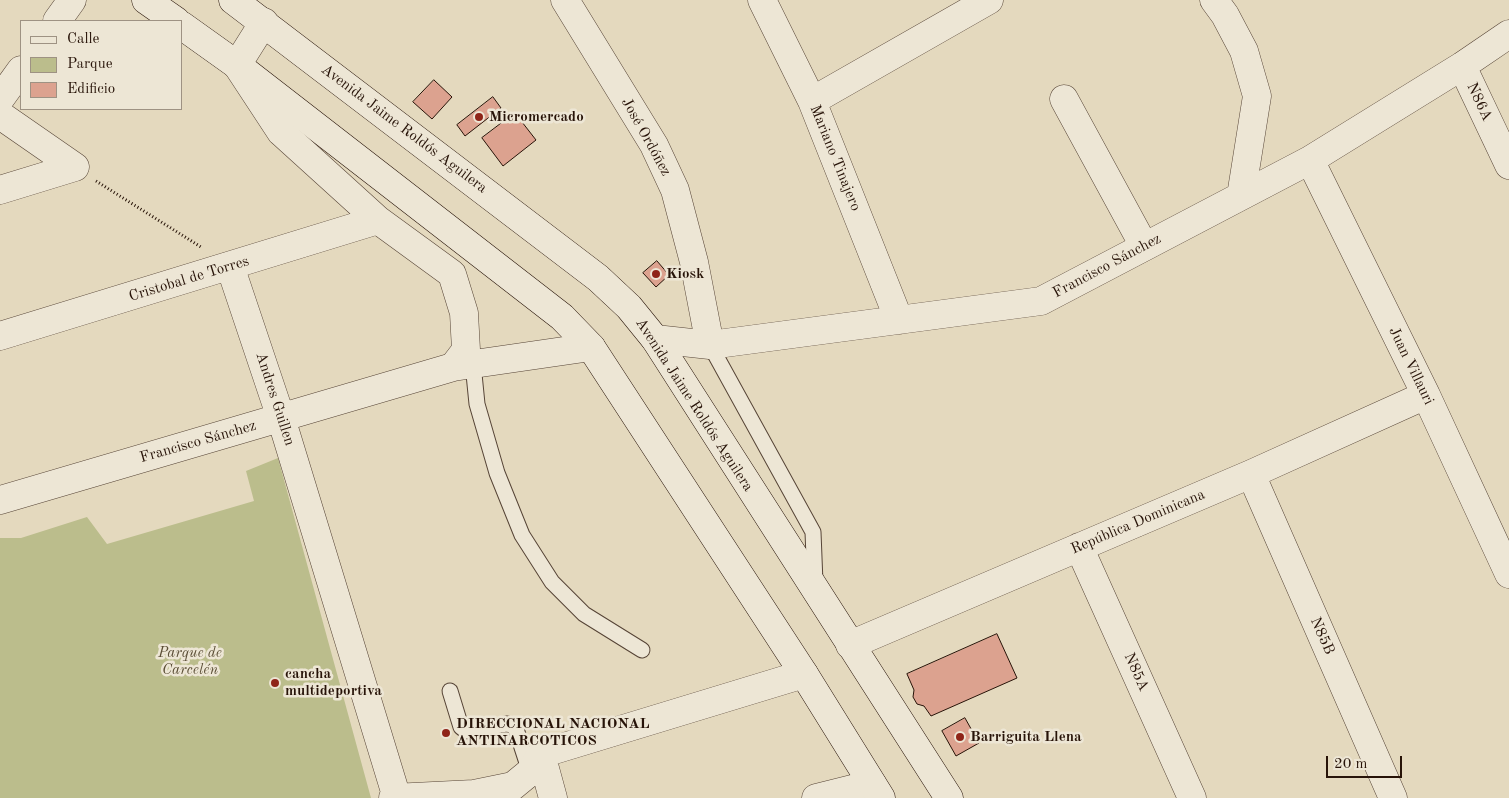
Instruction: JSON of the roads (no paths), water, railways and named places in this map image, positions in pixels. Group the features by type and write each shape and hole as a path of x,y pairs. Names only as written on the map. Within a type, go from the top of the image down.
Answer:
{"street":[{"path":"58,20 72,0"},
{"path":"146,0 175,20"},
{"name":"Avenida Jaime Roldós Aguilera","path":"233,0 598,278 629,307 655,339 949,798"},
{"name":"José Ordóñez","path":"565,0 654,145 675,190 694,262 710,345"},
{"name":"Mariano Tinajero","path":"762,0 812,100 899,320"},
{"path":"812,100 989,0"},
{"path":"1214,0 1225,15 1244,51 1257,96 1241,196"},
{"path":"237,65 264,22"},
{"path":"182,26 237,65 562,317 591,346 804,674 877,791 816,798"},
{"name":"Francisco Sánchez","path":"655,339 710,345 1041,302 1310,160 1462,66 1509,34"},
{"path":"237,65 281,132 378,220 452,274 464,313 466,350 463,366"},
{"name":"N86A","path":"1462,66 1509,165"},
{"path":"0,99 20,71"},
{"path":"1064,99 1144,246"},
{"path":"0,115 75,167 0,190"},
{"name":"Juan Villauri","path":"1310,160 1426,395 1509,574"},
{"name":"Cristobal de Torres","path":"0,336 378,220"},
{"name":"Andres Guillen","path":"230,266 281,418 396,798"},
{"name":"Francisco Sánchez","path":"0,500 463,366 591,346"},
{"name":"República Dominicana","path":"850,645 1251,474 1426,395"},
{"name":"N85B","path":"1251,474 1393,798"},
{"name":"N85A","path":"1079,547 1192,798"},
{"path":"396,798 474,794 513,786 528,776 804,674"},
{"path":"528,776 553,798"}],"lane":[{"path":"710,345 813,532 816,592"},
{"path":"463,366 497,473 522,536 552,582 584,614 642,650"},
{"path":"450,691 461,727 466,731 506,724 513,725 517,732 528,776"}],"place":[{"name":"Micromercado","path":"479,117"},
{"name":"Kiosk","path":"656,274"},
{"name":"cancha multideportiva","path":"275,683"},
{"name":"DIRECCIONAL NACIONAL ANTINARCOTICOS","path":"446,733"},
{"name":"Barriguita Llena","path":"960,737"}],"park label":[{"name":"Parque de Carcelén","path":"190,662"}]}
